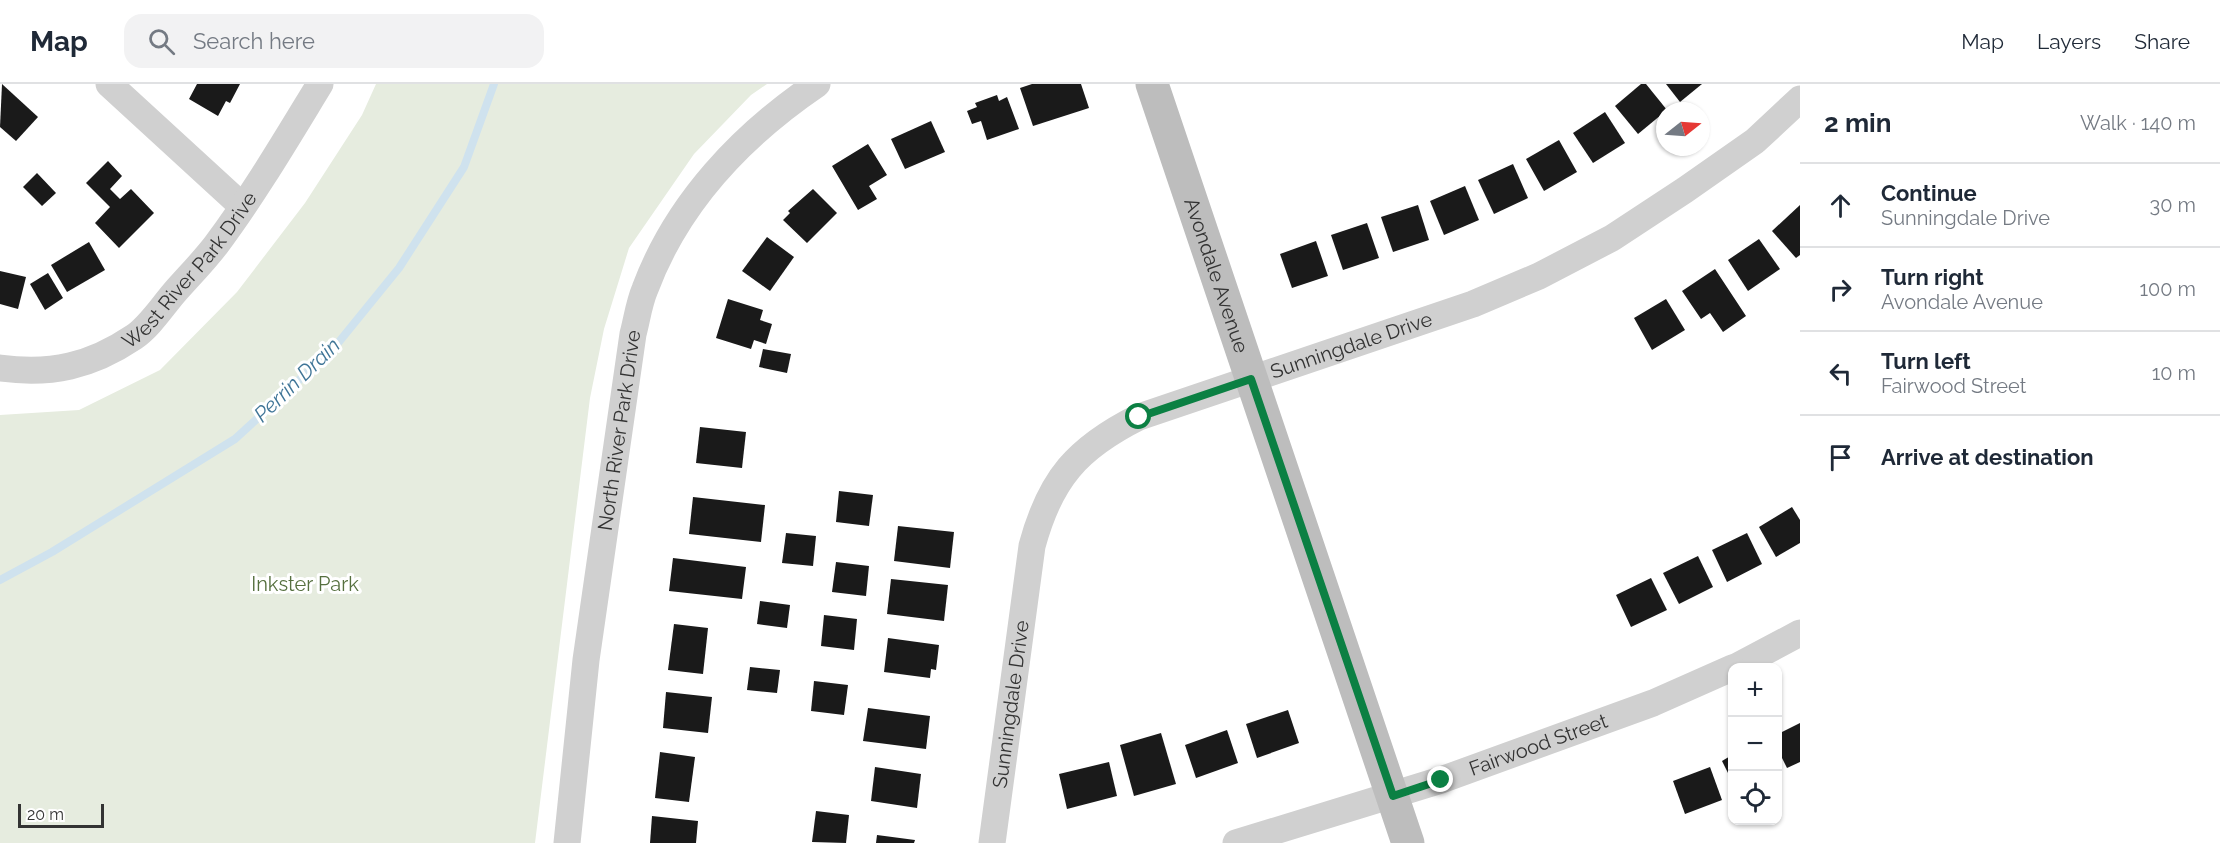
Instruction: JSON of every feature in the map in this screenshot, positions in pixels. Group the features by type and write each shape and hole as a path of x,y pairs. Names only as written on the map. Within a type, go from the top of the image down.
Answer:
{"street":[{"path":"109,84 242,206"},
{"name":"West River Park Drive","path":"0,368 29,372 79,364 109,352 137,335 215,245 270,165 320,84"},
{"name":"North River Park Drive","path":"567,843 586,660 633,334 644,290 665,242 693,199 736,149 783,108 817,84"},
{"name":"Avondale Avenue","path":"1152,84 1408,843"},
{"name":"Sunningdale Drive","path":"992,843 1032,546 1039,518 1061,477 1092,444 1111,431 1139,417 1473,304 1539,276 1612,238 1685,190 1755,141 1800,99"},
{"name":"Fairwood Street","path":"1743,663 1800,633"},
{"name":"Fairwood Street","path":"1236,843 1393,796 1593,726 1728,670"}],"green space":[{"name":"Inkster Park","path":"376,84 767,84 751,95 694,154 629,248 604,329 590,398 535,843 0,843 0,415 79,410 160,370 237,292 305,203 362,115"}],"building":[{"path":"2,84 38,117 16,141 0,127"},
{"path":"197,84 240,84 230,103 226,101 218,116 189,99"},
{"path":"1032,84 1081,84 1089,108 1033,126 1020,88"},
{"path":"1641,84 1646,84 1661,102 1656,102 1656,119 1638,134 1615,106"},
{"path":"1666,84 1702,84 1680,102"},
{"path":"997,95 999,101 1007,97 1019,129 987,140 981,121 972,124 967,111 977,107 975,103"},
{"path":"1605,112 1625,143 1593,163 1573,133"},
{"path":"931,121 945,152 905,169 891,139"},
{"path":"1559,140 1577,172 1544,191 1526,159"},
{"path":"868,144 887,175 869,186 877,199 858,210 832,166"},
{"path":"108,161 122,176 110,189 120,199 131,189 154,213 119,248 95,223 110,207 86,183"},
{"path":"1513,164 1528,198 1494,214 1478,180"},
{"path":"37,173 56,193 42,206 23,187"},
{"path":"1465,186 1479,220 1444,235 1430,201"},
{"path":"813,189 837,213 807,243 783,220 790,213 788,211"},
{"path":"1418,205 1429,240 1393,252 1381,217"},
{"path":"1800,205 1800,255 1796,258 1772,231"},
{"path":"1367,223 1379,258 1343,270 1331,235"},
{"path":"767,237 794,257 770,291 742,271"},
{"path":"1759,239 1780,269 1748,291 1728,260"},
{"path":"1316,241 1328,276 1292,288 1280,254"},
{"path":"89,242 105,270 67,292 51,265"},
{"path":"1715,269 1746,316 1723,332 1710,313 1701,319 1682,291"},
{"path":"0,271 26,277 18,309 0,304"},
{"path":"48,273 63,298 45,310 30,284"},
{"path":"728,299 763,310 760,320 772,324 766,344 754,340 751,349 716,338"},
{"path":"1666,299 1685,330 1652,350 1634,318"},
{"path":"763,349 791,354 787,373 759,367"},
{"path":"700,427 746,432 742,468 696,463"},
{"path":"839,491 873,495 869,526 836,522"},
{"path":"693,497 765,505 761,542 689,534"},
{"path":"1792,507 1800,520 1800,543 1776,557 1759,527"},
{"path":"898,526 954,532 950,568 894,561"},
{"path":"786,533 816,536 813,566 782,563"},
{"path":"1747,533 1762,564 1727,582 1712,550"},
{"path":"1698,556 1713,587 1679,604 1663,573"},
{"path":"673,558 746,567 742,599 669,591"},
{"path":"836,562 869,566 866,596 832,592"},
{"path":"1651,578 1667,610 1631,627 1616,595"},
{"path":"891,579 948,585 944,621 887,614"},
{"path":"760,601 790,605 787,628 757,624"},
{"path":"824,615 857,619 854,650 821,646"},
{"path":"674,624 708,628 703,674 668,670"},
{"path":"888,638 939,645 936,670 931,669 930,678 884,672"},
{"path":"750,667 780,670 777,693 747,690"},
{"path":"814,681 848,685 844,715 811,711"},
{"path":"666,692 712,697 708,733 663,728"},
{"path":"868,708 930,716 926,749 863,741"},
{"path":"1288,710 1299,743 1257,758 1246,724"},
{"path":"1800,723 1800,762 1787,768 1782,758 1782,732"},
{"path":"1227,730 1238,763 1196,778 1185,745"},
{"path":"1161,733 1176,784 1134,796 1120,745"},
{"path":"660,752 695,757 689,802 655,798"},
{"path":"1728,757 1728,773 1722,761"},
{"path":"1109,762 1117,796 1067,809 1059,774"},
{"path":"875,767 921,774 917,808 871,801"},
{"path":"1710,767 1722,800 1685,814 1673,781"},
{"path":"816,811 849,815 846,843 812,842"},
{"path":"652,816 698,821 696,843 650,843"},
{"path":"877,835 915,840 914,843 876,843"}],"waterway":[{"name":"Perrin Drain","path":"0,580 52,552 235,439 334,348 399,268 464,167 494,84"}],"route":[{"path":"1139,417 1251,379 1393,796 1441,780"}]}
